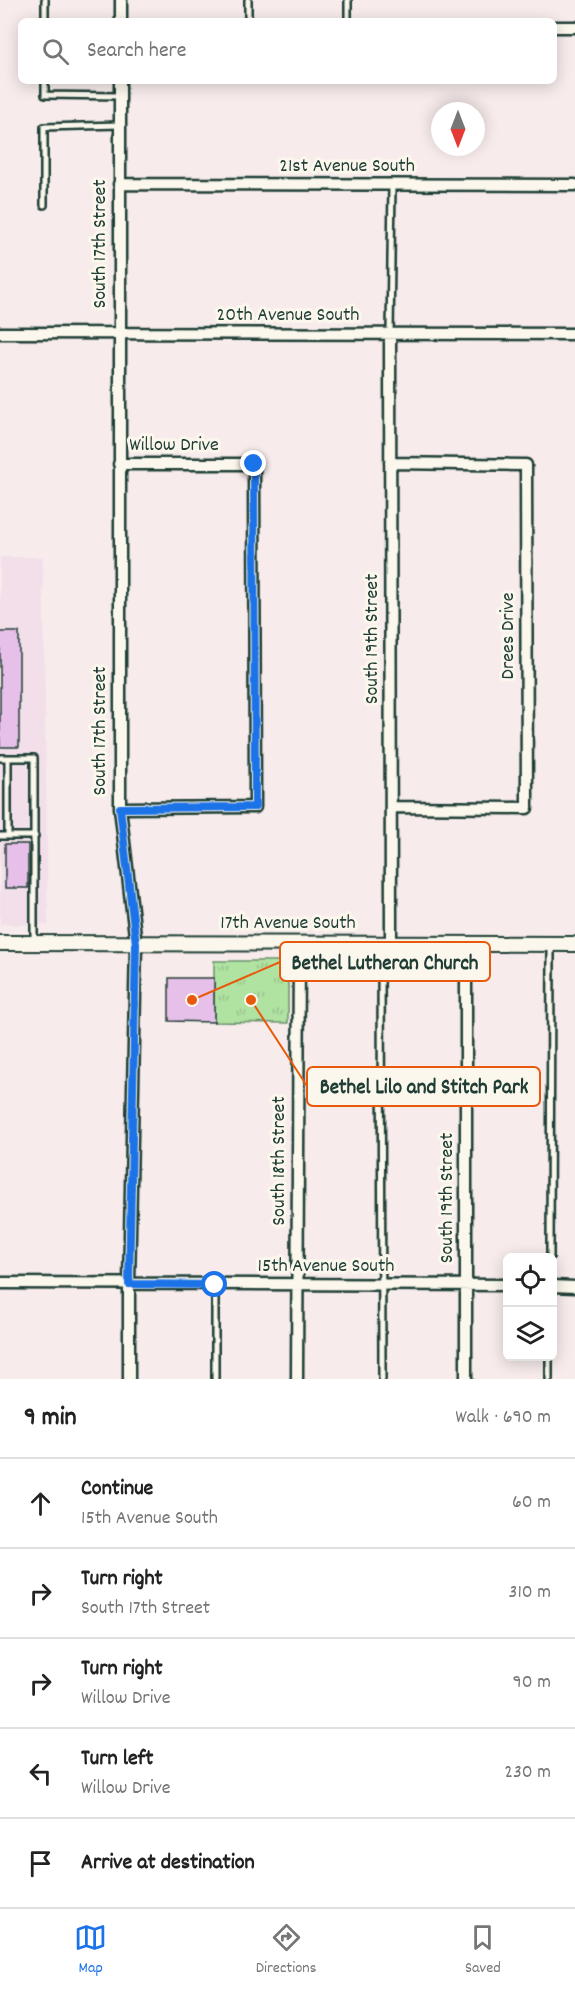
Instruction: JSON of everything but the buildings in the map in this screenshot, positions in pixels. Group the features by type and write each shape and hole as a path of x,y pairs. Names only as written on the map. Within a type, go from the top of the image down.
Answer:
{"street":[{"path":"121,0 121,18"},
{"path":"557,27 575,27"},
{"name":"South 17th Street","path":"120,84 120,808 136,944 129,1379"},
{"name":"21st Avenue South","path":"119,184 575,185"},
{"name":"20th Avenue South","path":"0,333 575,334"},
{"name":"South 19th Street","path":"386,944 391,807 390,334"},
{"name":"Drees Drive","path":"390,463 526,465 527,524 527,808 391,807"},
{"name":"Willow Drive","path":"119,464 254,464 255,736 255,807 120,808"},
{"name":"17th Avenue South","path":"0,943 575,944"},
{"name":"South 18th Street","path":"297,1379 299,944"},
{"name":"South 19th Street","path":"466,944 466,1379"},
{"name":"15th Avenue South","path":"0,1283 503,1285"},
{"path":"557,1286 575,1287"}],"lane":[{"path":"45,0 45,18"},
{"path":"248,0 248,18"},
{"path":"348,0 348,18"},
{"path":"45,84 45,95 120,96"},
{"path":"44,205 44,127 120,125"},
{"path":"390,334 392,185"},
{"path":"0,758 34,758 34,943"},
{"path":"8,758 8,836"},
{"path":"0,836 34,836"},
{"path":"382,1379 386,944"},
{"path":"550,1253 551,944"},
{"path":"215,1285 215,1379"},
{"path":"549,1361 549,1379"}],"shaded area":[{"path":"0,557 43,557 48,925 0,924"}],"green space":[{"path":"214,961 288,961 288,1023 214,1022"}],"place":[{"name":"Bethel Lutheran Church","path":"192,1000"},
{"name":"Bethel Lilo and Stitch Park","path":"251,1000"}],"route":[{"path":"215,1285 129,1284 136,944 120,808 255,807 254,464"}]}
